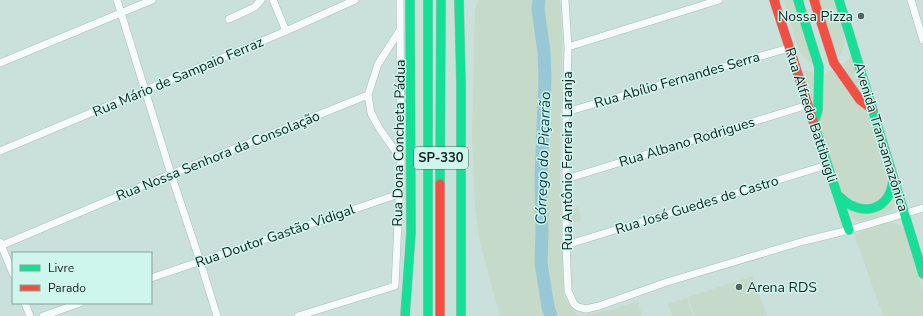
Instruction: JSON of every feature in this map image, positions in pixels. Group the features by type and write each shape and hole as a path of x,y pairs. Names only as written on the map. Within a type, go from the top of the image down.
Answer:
{"main road":[{"path":"410,0 411,233 414,280 414,316"},
{"name":"SP-330","path":"428,0 428,316"},
{"name":"SP-330","path":"440,316 441,0"},
{"path":"459,0 461,84 461,316"},
{"path":"461,84 464,69 466,0"},
{"name":"Rua Alfredo Battibugli","path":"774,0 849,230"},
{"path":"798,0 819,67 818,110 814,122"},
{"path":"814,0 834,63 860,100 872,109"},
{"name":"Avenida Transamazônica","path":"839,0 923,274"},
{"path":"834,187 845,204 854,209 864,210 874,208 883,203 890,195 893,186 893,176"},
{"path":"405,316 411,233"}],"street":[{"path":"117,0 217,316"},
{"path":"0,63 152,0"},
{"path":"229,18 255,7 261,0"},
{"path":"273,0 286,31"},
{"name":"Rua Mário de Sampaio Ferraz","path":"0,151 145,91 355,0"},
{"name":"Rua Dona Concheta Pádua","path":"298,316 395,286 401,159 400,0"},
{"name":"Rua Antônio Ferreira Laranja","path":"565,0 568,47 566,112 566,245 568,291 574,304 582,309 590,308 804,241 849,230"},
{"path":"568,47 719,0"},
{"path":"910,0 923,40"},
{"path":"400,30 378,64 368,95 371,113 379,128 401,159"},
{"name":"Rua Abílio Fernandes Serra","path":"566,112 789,48"},
{"name":"Rua Nossa Senhora da Consolação","path":"1,245 171,174 368,95"},
{"name":"Rua Albano Rodrigues","path":"566,179 808,105"},
{"name":"Rua José Guedes de Castro","path":"566,245 827,165"},
{"name":"Rua Doutor Gastão Vidigal","path":"152,278 399,194"},
{"path":"849,230 923,208"},
{"path":"1,245 12,272"},
{"path":"25,304 30,316"},
{"path":"43,316 77,304"}],"green space":[{"path":"478,0 560,0 562,41 560,170 564,297 578,316 500,316 480,243 475,208 472,135 475,11"},
{"path":"783,0 797,0 816,65 806,60 799,51"},
{"path":"817,0 833,0 841,23 844,47 841,54 835,60"},
{"path":"851,56 865,101 838,65 845,63"},
{"path":"804,70 817,74 814,117"},
{"path":"835,70 867,109 890,188 882,202 865,208 845,202 816,122 821,74"},
{"path":"893,194 895,203 894,208 886,214 880,216 859,222 853,219 848,209 861,212"},
{"path":"579,207 581,221 572,223 570,209"},
{"path":"890,222 900,225 904,229 923,291 923,316 883,316 854,234"},
{"name":"Arena RDS","path":"753,276 767,316 694,316 688,297"},
{"path":"687,298 693,316 672,316 668,304"},
{"path":"638,301 642,316 578,316 614,309"}],"waterway":[{"name":"Córrego do Piçarrão","path":"539,0 538,9 544,52 545,78 541,177 541,263 548,307 551,316"}],"traffic: fast":[{"path":"405,316 411,233 410,0"},
{"path":"428,0 428,316"},
{"path":"440,184 441,0"},
{"path":"459,0 461,84 461,316"},
{"path":"798,0 819,67 818,110 814,122"},
{"path":"839,0 923,274"},
{"path":"815,127 849,230"},
{"path":"840,197 848,204 857,208 873,208 880,205 886,199 891,190 893,180"}],"traffic: jam":[{"path":"774,0 815,127"},
{"path":"814,0 834,63 860,100 872,109"},
{"path":"440,184 440,316"}],"place":[{"name":"Nossa Pizza","path":"861,16"},
{"name":"Arena RDS","path":"739,287"}]}
